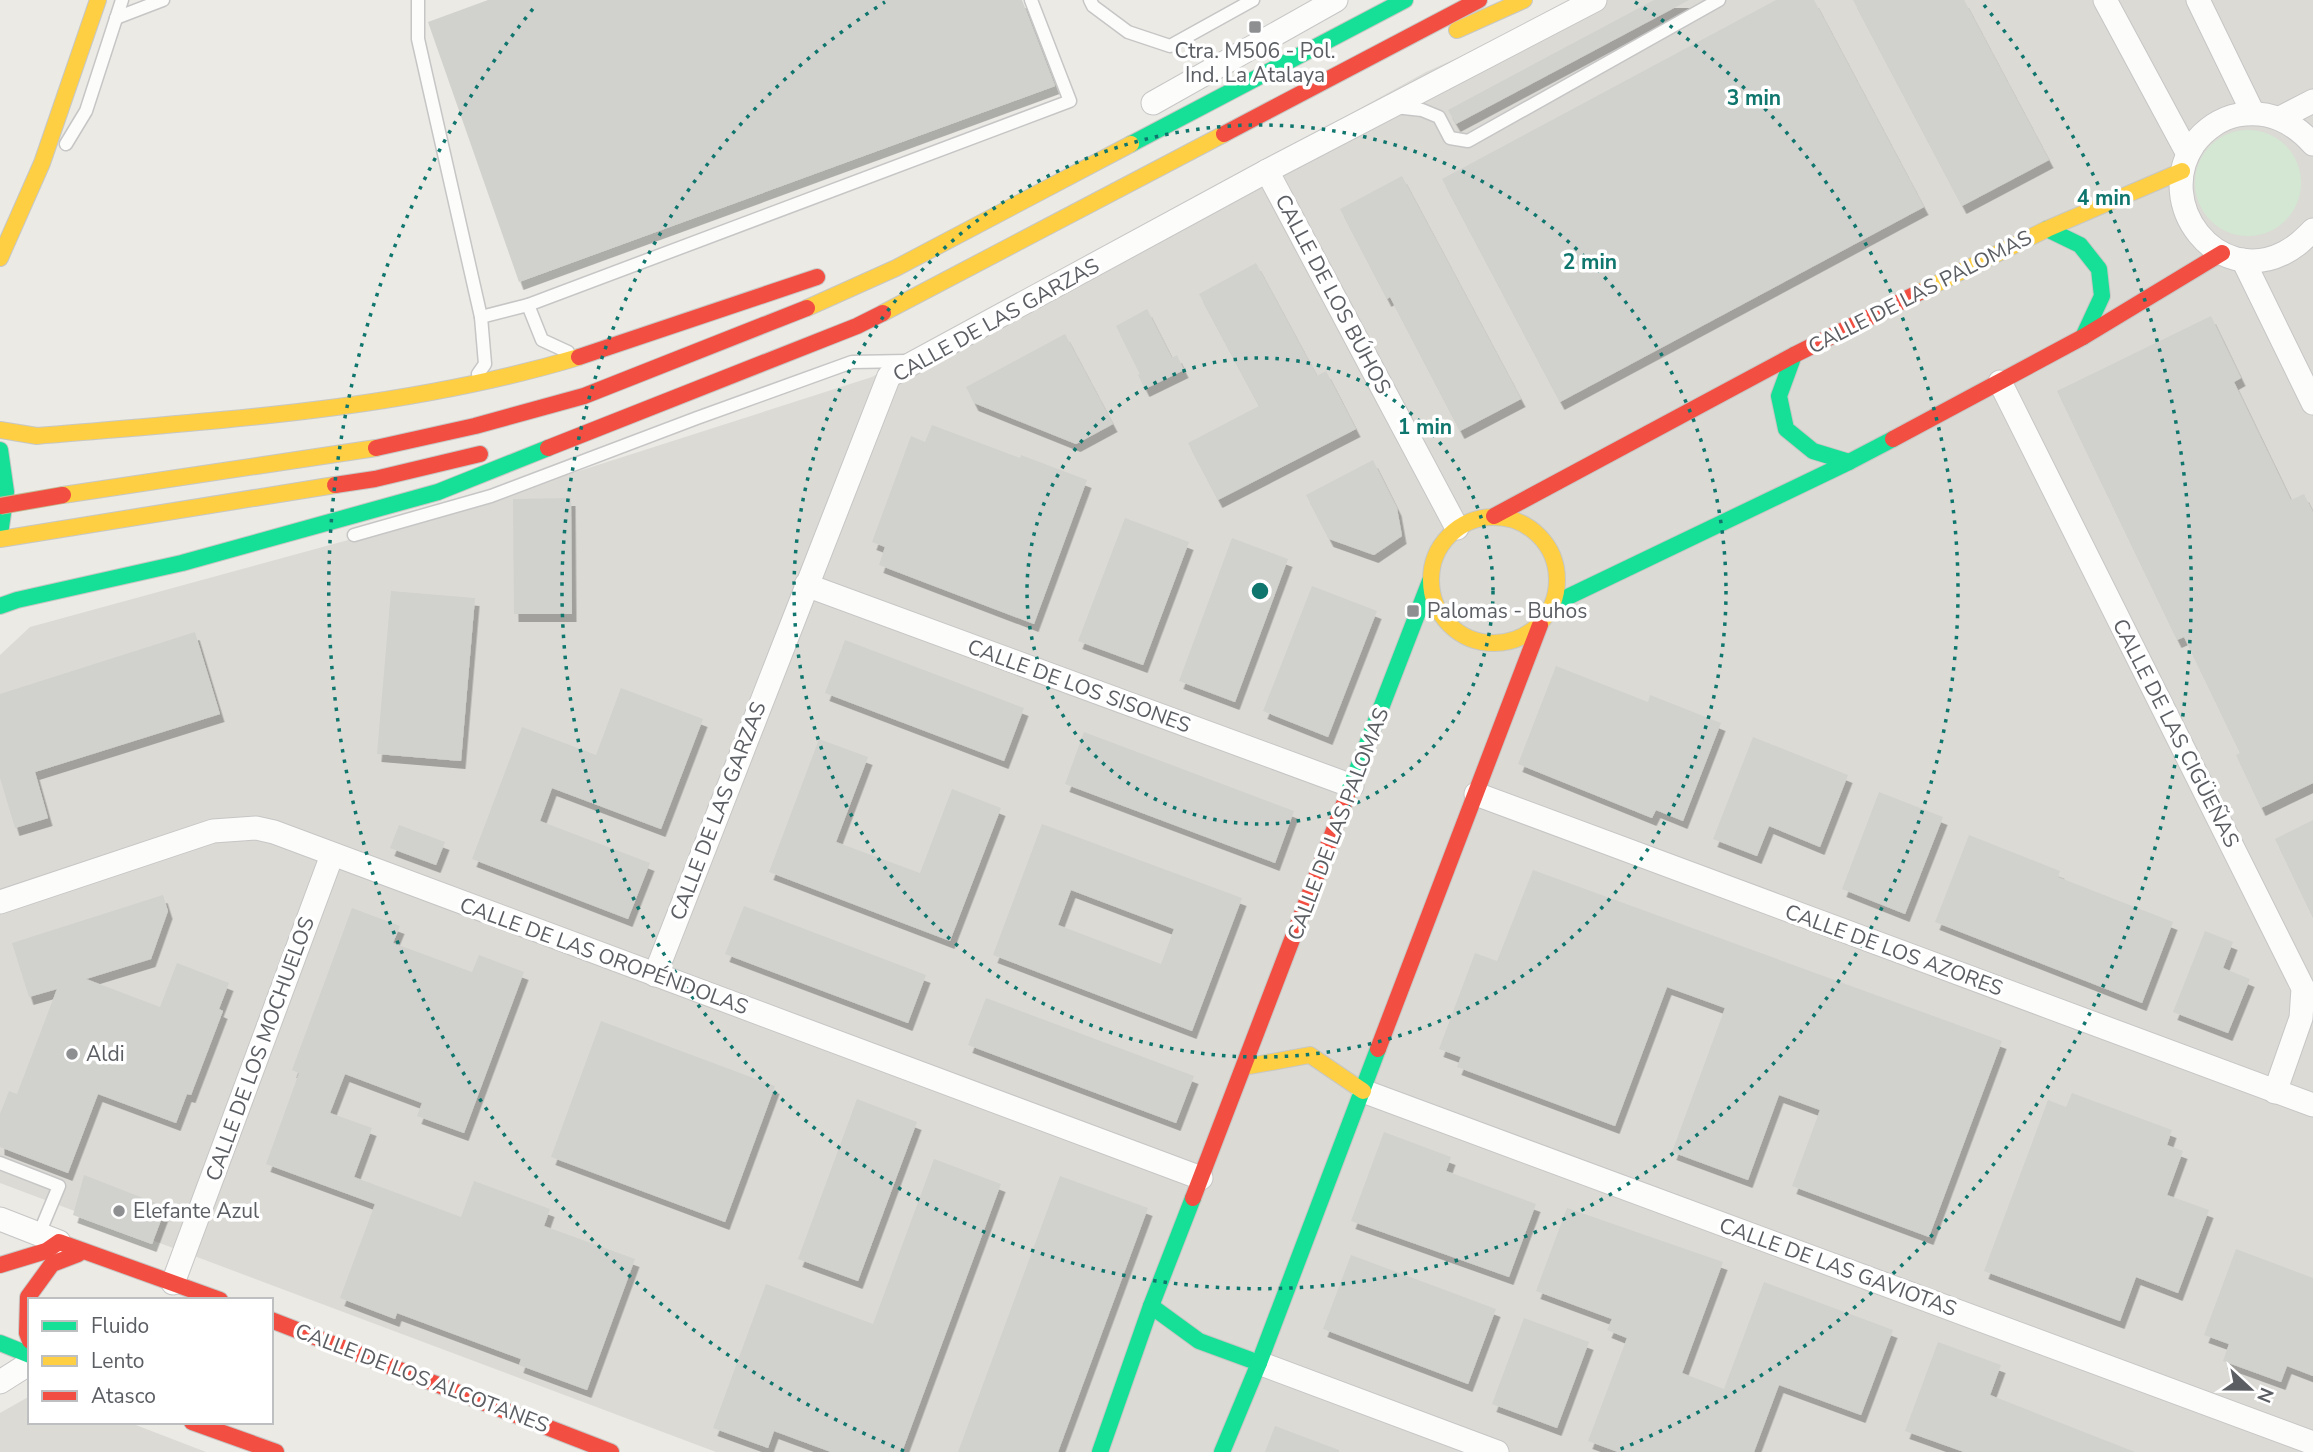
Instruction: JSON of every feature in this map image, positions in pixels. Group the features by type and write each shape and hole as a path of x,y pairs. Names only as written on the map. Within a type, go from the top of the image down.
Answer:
{"main road":[{"path":"0,258 20,219 42,164 98,0"},
{"path":"1147,106 1354,0"},
{"path":"0,506 368,450 475,426 584,396 811,306 897,268 1405,0"},
{"path":"0,606 182,563 438,492 857,326 1479,0"},
{"path":"1350,69 1409,51 1524,0"},
{"name":"CALLE DE LAS PALOMAS","path":"1494,516 1794,355 2185,162"},
{"name":"CALLE DE LAS PALOMAS","path":"2047,229 2080,245 2099,269 2102,296 2083,337"},
{"path":"1553,604 1849,462 2232,256"},
{"path":"0,430 37,436 334,409 470,386 581,359 827,274"},
{"name":"CALLE DE LAS PALOMAS","path":"1794,355 1779,396 1786,429 1813,451 1849,462"},
{"path":"0,450 5,467 7,494 0,537 375,479 638,412"},
{"path":"1222,1452 1259,1363 1540,625 1553,604 1558,584 1556,563 1547,544 1533,529 1514,520 1494,516 1474,519 1457,528 1443,543 1433,561 1430,581 1434,602 1445,621 1461,635 1480,643 1502,644 1522,638 1540,625"},
{"name":"CALLE DE LAS PALOMAS","path":"1100,1452 1151,1306 1430,581"},
{"path":"1244,1067 1310,1055 1363,1091"},
{"path":"0,1265 46,1251 49,1238 173,1283 200,1296"},
{"path":"28,1336 28,1297 52,1264 84,1251"},
{"path":"1151,1306 1199,1341 1259,1363"},
{"name":"CALLE DE LOS ALCOTANES","path":"273,1321 611,1452"},
{"path":"0,1343 28,1354"},
{"path":"198,1424 276,1452"}],"street":[{"path":"1147,106 1336,0"},
{"name":"CALLE DE LAS GARZAS","path":"655,975 889,376 1267,170 1595,0"},
{"path":"2105,0 2185,162"},
{"path":"2198,0 2253,113"},
{"path":"2280,118 2313,101"},
{"path":"2313,144 2300,129 2280,118 2253,113 2233,116 2215,124 2199,137 2185,162 2180,196 2188,219 2202,239 2232,256 2262,260 2282,255 2299,244 2313,230"},
{"name":"CALLE DE LOS BÚHOS","path":"1267,170 1457,528"},
{"path":"2232,256 2313,403"},
{"name":"CALLE DE LAS CIGÜEÑAS","path":"2000,382 2303,988 2301,1018 2275,1091"},
{"name":"CALLE DE LOS SISONES","path":"806,585 1352,786"},
{"name":"CALLE DE LOS AZORES","path":"1476,794 2313,1105"},
{"name":"CALLE DE LAS OROPÉNDOLAS","path":"0,902 213,831 256,828 274,832 1201,1178"},
{"name":"CALLE DE LOS MOCHUELOS","path":"173,1283 332,855"},
{"name":"CALLE DE LAS GAVIOTAS","path":"1363,1091 2313,1443"},
{"path":"0,1219 49,1238"},
{"path":"1259,1363 1497,1452"},
{"path":"0,1382 28,1364"}],"lane":[{"path":"20,219 86,111 122,0"},
{"path":"116,18 163,0"},
{"path":"418,0 418,39 481,317 485,364 470,386"},
{"path":"481,317 528,305 1070,101 1031,0"},
{"path":"1090,0 1128,32 1170,46 1253,0"},
{"path":"1391,106 1422,110 1439,117 1450,138 1468,141 1719,0"},
{"path":"528,305 542,340 581,359"},
{"path":"335,539 401,523 491,496 852,362 916,361"},
{"path":"182,563 230,565"},
{"path":"0,1163 59,1186 49,1238"}],"shaded area":[{"path":"1586,0 2313,0 2313,1452 716,1452 0,1183 0,655 30,627 451,512 872,377 1426,72"},
{"path":"28,1397 28,1424 133,1424 206,1452 0,1452 0,1413"}],"green space":[{"path":"2248,130 2268,134 2286,145 2297,163 2301,183 2297,203 2286,221 2268,232 2248,236 2228,232 2210,221 2199,203 2195,183 2199,163 2210,145 2228,134"}],"building":[{"path":"488,0 1022,0 1055,86 519,282 428,22"},
{"path":"1654,0 1689,0 1456,124 1448,110"},
{"path":"1776,0 1814,0 1924,207 1560,402 1442,179"},
{"path":"1853,0 1964,0 2049,160 1962,206"},
{"path":"1402,176 1521,399 1460,431 1390,297 1387,299 1340,209"},
{"path":"1256,263 1317,376 1326,371 1356,429 1218,500 1188,443 1259,406 1199,294"},
{"path":"1147,309 1172,358 1177,355 1184,370 1145,389 1116,326"},
{"path":"2211,316 2241,378 2234,382 2291,500 2304,494 2313,512 2313,783 2261,808 2236,755 2240,753 2184,637 2177,640 2057,391"},
{"path":"1065,334 1113,424 1076,444 974,403 966,387"},
{"path":"932,425 1087,480 1034,624 879,565 885,547 872,542 911,436 925,442"},
{"path":"1373,460 1397,508 1402,536 1374,555 1329,539 1306,495"},
{"path":"571,498 572,614 514,614 513,499"},
{"path":"1125,518 1189,542 1143,665 1078,641"},
{"path":"1232,538 1288,559 1235,702 1179,681"},
{"path":"1312,586 1377,611 1328,737 1263,711"},
{"path":"391,591 475,598 461,761 377,754"},
{"path":"195,632 220,714 35,772 48,818 15,828 0,778 0,694"},
{"path":"845,640 1024,708 1004,761 825,693"},
{"path":"1556,666 1648,702 1650,695 1721,723 1683,821 1656,810 1652,818 1518,764"},
{"path":"621,688 703,719 661,829 552,788 540,821 650,863 628,919 472,859 522,727 596,755"},
{"path":"1084,732 1294,811 1275,863 1065,784"},
{"path":"1753,737 1848,775 1820,847 1769,826 1757,856 1713,839"},
{"path":"819,739 868,757 836,842 920,873 952,789 1001,808 950,941 769,872"},
{"path":"1879,792 1943,817 1905,914 1842,889"},
{"path":"2313,820 2313,918 2275,839"},
{"path":"1042,824 1242,898 1192,1031 993,955","holes":["1071,890 1174,929 1161,964 1058,925"]},
{"path":"399,825 445,842 436,865 390,848"},
{"path":"1969,835 2060,871 2058,877 2173,922 2142,1003 1935,922"},
{"path":"1533,870 2002,1041 1929,1237 1792,1186 1820,1110 1779,1095 1748,1180 1672,1152 1725,1008 1667,987 1615,1126 1457,1067 1461,1057 1439,1049 1475,953 1497,961"},
{"path":"163,895 168,911 151,959 86,979 160,1007 177,963 229,983 219,1009 223,1011 191,1095 187,1094 176,1123 98,1094 68,1173 0,1147 0,1114 9,1091 17,1094 57,989 29,997 12,943"},
{"path":"744,906 926,975 908,1023 725,954"},
{"path":"352,908 400,926 393,943 472,972 479,955 524,972 464,1133 417,1116 422,1103 345,1074 330,1113 372,1128 354,1177 461,1217 474,1181 550,1209 544,1226 635,1259 587,1390 519,1365 521,1359 397,1313 395,1319 340,1298 375,1204 266,1164 299,1073 292,1070"},
{"path":"2205,931 2233,942 2223,968 2250,979 2228,1033 2173,1012"},
{"path":"986,998 1194,1076 1176,1123 968,1045"},
{"path":"601,1021 775,1086 725,1222 551,1157"},
{"path":"2072,1093 2172,1130 2167,1145 2183,1151 2167,1195 2209,1210 2178,1293 2136,1277 2120,1321 1984,1271 2048,1100 2066,1107"},
{"path":"857,1099 917,1122 858,1281 798,1259"},
{"path":"1384,1132 1451,1157 1446,1171 1536,1204 1509,1277 1351,1221"},
{"path":"934,1159 1001,1184 902,1452 831,1452 774,1431 768,1448 713,1428 766,1284 873,1324"},
{"name":"Elefante Azul","path":"84,1175 166,1207 152,1244 73,1215"},
{"path":"1060,1176 1148,1208 1058,1452 958,1452"},
{"path":"1567,1208 1723,1262 1682,1373 1724,1389 1764,1282 1893,1330 1861,1415 1779,1385 1754,1452 1618,1452 1588,1441 1627,1338 1607,1330 1612,1319 1536,1291"},
{"path":"2236,1249 2313,1278 2313,1376 2287,1366 2281,1382 2223,1361 2229,1344 2204,1335"},
{"path":"1351,1255 1496,1309 1468,1384 1323,1329"},
{"path":"1524,1318 1589,1342 1557,1428 1492,1404"},
{"path":"1938,1342 2001,1365 1990,1395 2135,1452 1964,1452 1905,1431"},
{"path":"1275,1426 1339,1450 1339,1452 1265,1452"}],"traffic: fast":[{"path":"1131,144 1405,0"},
{"path":"2047,229 2080,245 2099,269 2102,296 2083,337"},
{"path":"1794,355 1779,396 1786,429 1813,451 1849,462"},
{"path":"1553,604 1893,439"},
{"path":"0,606 182,563 438,492 548,448"},
{"path":"0,450 6,492 0,534"},
{"path":"1347,796 1430,581"},
{"path":"1222,1452 1259,1363 1378,1049"},
{"path":"1100,1452 1151,1306 1193,1198"},
{"path":"1151,1306 1199,1341 1259,1363"},
{"path":"0,1343 28,1354"}],"traffic: slow":[{"path":"0,258 42,163 98,0"},
{"path":"1457,30 1524,0"},
{"path":"883,313 1224,134"},
{"path":"807,308 896,268 1131,144"},
{"path":"1920,292 2047,229 2182,171"},
{"path":"0,430 37,436 311,410 446,389 579,357"},
{"path":"63,495 376,448"},
{"path":"0,539 335,485"},
{"path":"1494,517 1518,521 1539,535 1553,556 1557,580 1553,604 1539,625 1518,639 1494,643 1470,639 1449,625 1435,604 1431,580 1435,556 1449,535 1470,521 1494,517"},
{"path":"1244,1067 1310,1055 1363,1091"}],"traffic: jam":[{"path":"1224,134 1479,0"},
{"path":"1893,439 2083,337 2222,253"},
{"path":"579,357 817,277"},
{"path":"1494,516 1794,355 1920,292"},
{"path":"376,448 475,426 584,396 807,308"},
{"path":"548,448 857,326 883,313"},
{"path":"335,485 375,479 480,454"},
{"path":"0,506 63,495"},
{"path":"1378,1049 1540,625"},
{"path":"1193,1198 1347,796"},
{"path":"0,1265 46,1251 59,1242 214,1298"},
{"path":"28,1336 28,1297 52,1264 78,1254"},
{"path":"273,1321 611,1452"},
{"path":"198,1424 276,1452"}],"place":[{"name":"Ctra. M506 - Pol. Ind. La Atalaya","path":"1255,27"},
{"name":"Palomas - Buhos","path":"1413,611"},
{"name":"Aldi","path":"72,1054"},
{"name":"Elefante Azul","path":"119,1211"}]}
